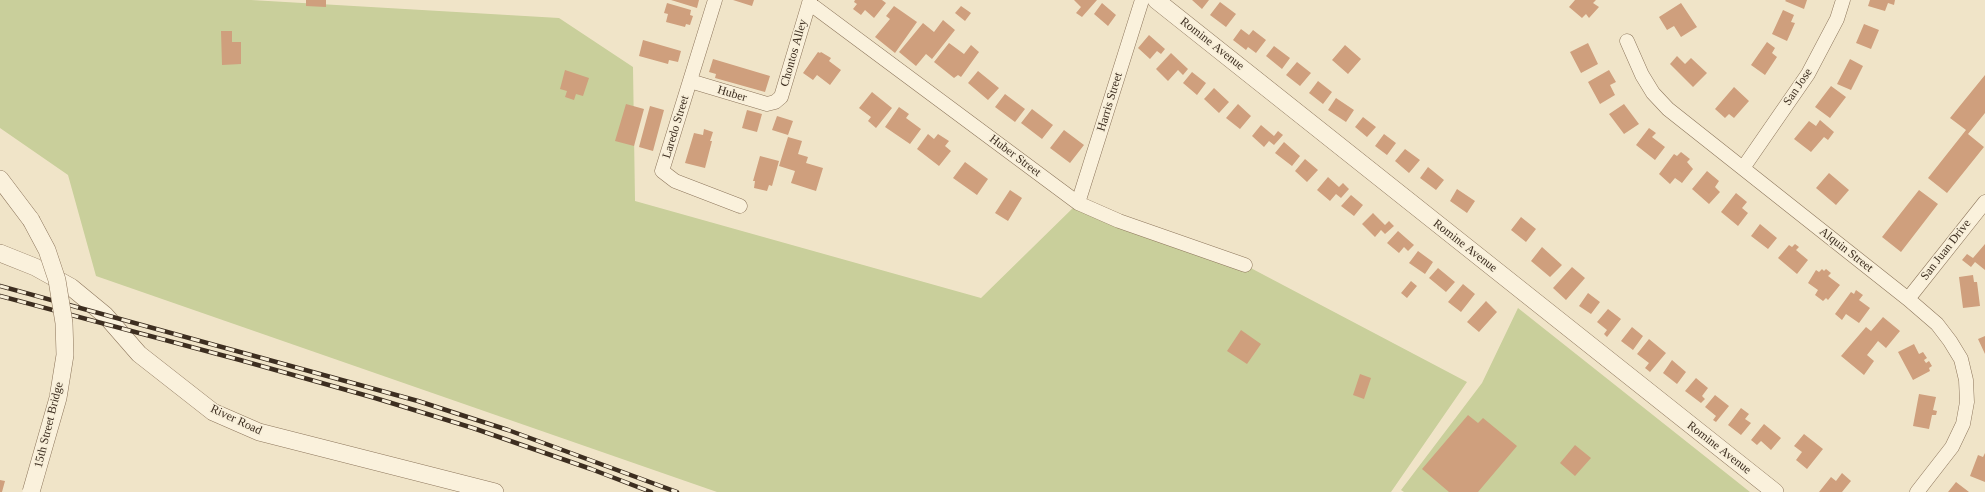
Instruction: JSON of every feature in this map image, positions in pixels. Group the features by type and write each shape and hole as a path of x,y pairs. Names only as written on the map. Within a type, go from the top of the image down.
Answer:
{"street":[{"name":"Laredo Street","path":"715,0 662,171 675,181 740,206"},
{"name":"Harris Street","path":"1078,203 1142,0"},
{"name":"Romine Avenue","path":"1156,0 1775,492"},
{"name":"San Jose","path":"1743,168 1808,74 1837,19 1843,0"},
{"name":"Huber Street","path":"809,2 1078,203 1119,221 1245,265"},
{"name":"Chontos Alley","path":"775,102 781,97 809,2"},
{"name":"Alquin Street","path":"1627,41 1642,75 1653,93 1668,109 1908,299 1937,324 1950,341 1961,359 1966,380 1967,402 1963,424 1952,447 1917,492"},
{"name":"Huber","path":"690,81 767,104 775,102"},
{"name":"15th Street Bridge","path":"0,179 31,220 47,250 57,280 64,322 65,355 58,398 31,492"},
{"name":"San Juan Drive","path":"1908,299 1985,202"},
{"name":"River Road","path":"0,253 35,267 71,287 105,315 139,354 213,412 259,432 495,492"}],"green space":[{"path":"0,0 251,0 559,18 633,67 635,201 981,298 1078,203 1245,265 1467,382 1391,492 717,492 96,276 68,175 0,128"},
{"path":"1518,308 1750,492 1404,492 1401,490 1482,383"}],"building":[{"path":"306,0 326,0 326,7 306,6"},
{"path":"671,0 699,0 697,8"},
{"path":"733,0 754,0 752,6"},
{"path":"855,0 882,0 886,3 874,18 865,10 861,15 853,9 857,4 854,2"},
{"path":"1074,0 1097,0 1082,17 1076,13 1081,7"},
{"path":"1192,0 1209,0 1202,9"},
{"path":"1575,0 1596,0 1593,3 1599,7 1589,18 1586,14 1582,18 1569,7"},
{"path":"1807,0 1804,9 1785,1"},
{"path":"1870,0 1895,0 1894,5 1888,3 1885,11 1868,6"},
{"path":"1220,2 1236,14 1226,27 1210,15"},
{"path":"667,3 691,10 690,15 693,16 690,25 686,24 685,27 666,22 668,14 664,13"},
{"path":"1102,3 1116,15 1108,26 1094,14"},
{"path":"1681,3 1697,27 1681,37 1674,26 1667,30 1659,17"},
{"path":"894,6 917,22 895,53 875,37 890,19 886,16"},
{"path":"961,6 971,13 965,21 955,13"},
{"path":"1783,10 1794,15 1791,22 1795,23 1787,41 1772,34"},
{"path":"943,20 955,30 932,59 926,54 916,66 899,52 923,23 934,32"},
{"path":"1864,24 1879,30 1871,49 1856,43"},
{"path":"1241,29 1249,35 1253,30 1266,40 1256,53 1248,47 1246,50 1233,40"},
{"path":"221,31 232,31 232,42 241,42 241,64 222,65"},
{"path":"1149,35 1165,49 1161,54 1157,51 1150,59 1138,48"},
{"path":"643,40 681,51 678,62 669,60 668,64 639,56"},
{"path":"1767,42 1775,48 1772,53 1777,57 1765,75 1751,65"},
{"path":"949,43 964,54 971,45 979,52 961,77 958,75 954,78 934,62"},
{"path":"1588,43 1598,64 1581,73 1570,52"},
{"path":"1345,45 1361,59 1348,74 1332,60"},
{"path":"1274,46 1290,58 1282,69 1266,56"},
{"path":"818,52 821,52 831,58 829,61 841,70 830,85 817,75 813,80 803,73"},
{"path":"1171,53 1188,69 1183,75 1178,70 1168,81 1156,69"},
{"path":"1677,56 1685,64 1691,58 1707,73 1693,87 1670,64"},
{"path":"713,59 770,76 765,92 715,78 716,74 709,72"},
{"path":"1850,59 1863,66 1851,90 1837,84"},
{"path":"1297,62 1311,73 1300,86 1286,75"},
{"path":"565,70 589,78 583,96 576,94 574,100 565,97 567,91 560,89"},
{"path":"1609,70 1616,82 1610,85 1615,95 1600,104 1588,82"},
{"path":"978,71 999,88 988,100 968,83"},
{"path":"1192,72 1206,83 1197,95 1183,83"},
{"path":"1985,75 1985,113 1968,134 1984,147 1947,193 1928,178 1966,130 1950,118"},
{"path":"1318,81 1332,92 1323,104 1309,93"},
{"path":"1831,86 1846,97 1830,118 1815,107"},
{"path":"1734,87 1749,101 1734,118 1729,114 1725,118 1715,109"},
{"path":"1214,88 1229,102 1219,113 1204,99"},
{"path":"872,92 892,108 876,128 868,121 871,117 859,108"},
{"path":"1005,94 1025,109 1015,122 995,107"},
{"path":"1336,98 1354,110 1346,122 1328,110"},
{"path":"626,104 644,109 634,146 615,141"},
{"path":"1238,104 1251,116 1240,129 1226,118"},
{"path":"1624,104 1639,124 1624,134 1609,114"},
{"path":"650,106 664,110 653,151 639,147"},
{"path":"899,107 909,114 906,118 921,129 910,144 885,127"},
{"path":"1032,109 1053,125 1042,139 1021,123"},
{"path":"747,110 762,114 757,132 742,128"},
{"path":"777,116 793,121 788,135 772,130"},
{"path":"1363,117 1376,127 1367,137 1355,127"},
{"path":"1820,120 1834,132 1828,140 1824,137 1811,152 1794,139 1809,121 1816,126"},
{"path":"1261,125 1274,136 1278,131 1283,135 1274,145 1269,141 1264,147 1252,136"},
{"path":"1649,128 1656,133 1652,137 1665,147 1655,160 1636,145"},
{"path":"704,129 713,132 705,168 685,163 694,133 703,135"},
{"path":"1064,130 1084,145 1070,163 1050,148"},
{"path":"928,134 934,139 938,134 949,141 945,146 951,151 939,166 917,149"},
{"path":"1384,134 1396,143 1387,155 1375,146"},
{"path":"788,137 802,141 798,154 808,157 806,163 823,168 816,191 791,183 795,171 779,166"},
{"path":"1284,142 1300,156 1292,166 1275,153"},
{"path":"1405,149 1420,160 1409,173 1395,161"},
{"path":"1681,152 1690,159 1687,162 1693,169 1682,183 1675,178 1670,184 1659,174 1674,154 1677,156"},
{"path":"760,156 779,161 772,186 769,185 767,191 754,188 755,181 753,181"},
{"path":"1305,159 1318,170 1307,182 1295,171"},
{"path":"965,162 988,179 977,195 953,178"},
{"path":"1428,167 1444,180 1436,190 1420,178"},
{"path":"1707,171 1719,181 1715,187 1720,192 1709,204 1692,189"},
{"path":"1829,173 1849,190 1836,205 1816,188"},
{"path":"1328,177 1339,187 1343,183 1349,189 1341,198 1336,194 1330,201 1317,190"},
{"path":"1457,189 1475,201 1467,213 1450,201"},
{"path":"1010,190 1022,198 1008,221 995,213"},
{"path":"1919,190 1938,204 1901,252 1882,237"},
{"path":"1736,193 1747,202 1742,208 1748,213 1738,226 1721,212"},
{"path":"1351,195 1363,205 1354,216 1341,206"},
{"path":"1373,213 1385,225 1389,221 1394,226 1385,234 1381,230 1375,237 1362,224"},
{"path":"1521,217 1536,229 1526,242 1511,230"},
{"path":"1760,224 1777,238 1768,249 1751,236"},
{"path":"1398,231 1414,245 1408,251 1404,247 1399,253 1387,243"},
{"path":"1795,244 1799,247 1796,250 1808,260 1797,274 1778,258 1789,245 1792,247"},
{"path":"1985,244 1985,270 1975,262 1971,267 1962,260 1967,254 1973,258"},
{"path":"1542,247 1562,265 1550,277 1531,261"},
{"path":"1418,251 1433,262 1425,274 1409,263"},
{"path":"1572,267 1585,278 1566,300 1553,288"},
{"path":"1438,268 1455,282 1446,292 1429,278"},
{"path":"1822,269 1824,271 1826,269 1831,273 1828,276 1840,285 1828,300 1826,298 1823,301 1815,295 1818,290 1808,283 1816,270 1819,272"},
{"path":"1973,275 1974,282 1977,282 1980,306 1963,308 1959,277"},
{"path":"1411,281 1417,286 1407,298 1401,293"},
{"path":"1463,284 1475,294 1461,312 1448,302"},
{"path":"1856,290 1863,295 1859,300 1870,308 1859,323 1846,314 1842,320 1835,314 1851,292 1854,294"},
{"path":"1588,293 1600,302 1591,314 1579,306"},
{"path":"1486,301 1497,312 1479,332 1467,322"},
{"path":"1608,309 1621,319 1607,337 1604,334 1607,330 1597,322"},
{"path":"1883,317 1900,331 1886,348 1878,341 1867,355 1874,361 1864,375 1841,356 1866,327 1871,331"},
{"path":"1632,327 1643,336 1633,350 1621,341"},
{"path":"1241,330 1261,344 1247,364 1227,351"},
{"path":"1985,336 1985,354 1978,339"},
{"path":"1649,339 1666,353 1650,372 1645,368 1649,363 1637,354"},
{"path":"1914,344 1919,354 1923,352 1927,358 1924,360 1926,363 1929,361 1932,366 1929,368 1930,371 1913,380 1898,352"},
{"path":"1672,360 1686,372 1677,384 1663,373"},
{"path":"1360,374 1371,378 1364,399 1353,395"},
{"path":"1696,378 1708,388 1702,396 1705,399 1701,403 1685,391"},
{"path":"1919,394 1936,397 1933,410 1937,411 1936,415 1932,415 1929,429 1913,426"},
{"path":"1715,395 1729,406 1716,422 1713,420 1716,416 1705,407"},
{"path":"1741,408 1749,414 1745,419 1751,423 1741,435 1728,425"},
{"path":"1468,415 1478,423 1483,418 1517,446 1478,492 1449,492 1422,469"},
{"path":"1764,424 1781,438 1771,450 1761,441 1757,445 1751,440"},
{"path":"1804,434 1823,449 1807,469 1796,460 1802,452 1794,446"},
{"path":"1575,445 1591,458 1575,476 1560,463"},
{"path":"1985,453 1985,482 1970,476 1978,455 1983,457"},
{"path":"1842,473 1851,481 1842,492 1819,492 1831,477 1836,481"},
{"path":"0,480 5,481 2,492 0,492"},
{"path":"1956,482 1969,492 1948,492"}],"railway":[{"path":"0,286 418,401 508,430 677,492"},
{"path":"0,296 240,360 375,398 473,428 591,469 651,492"}]}
